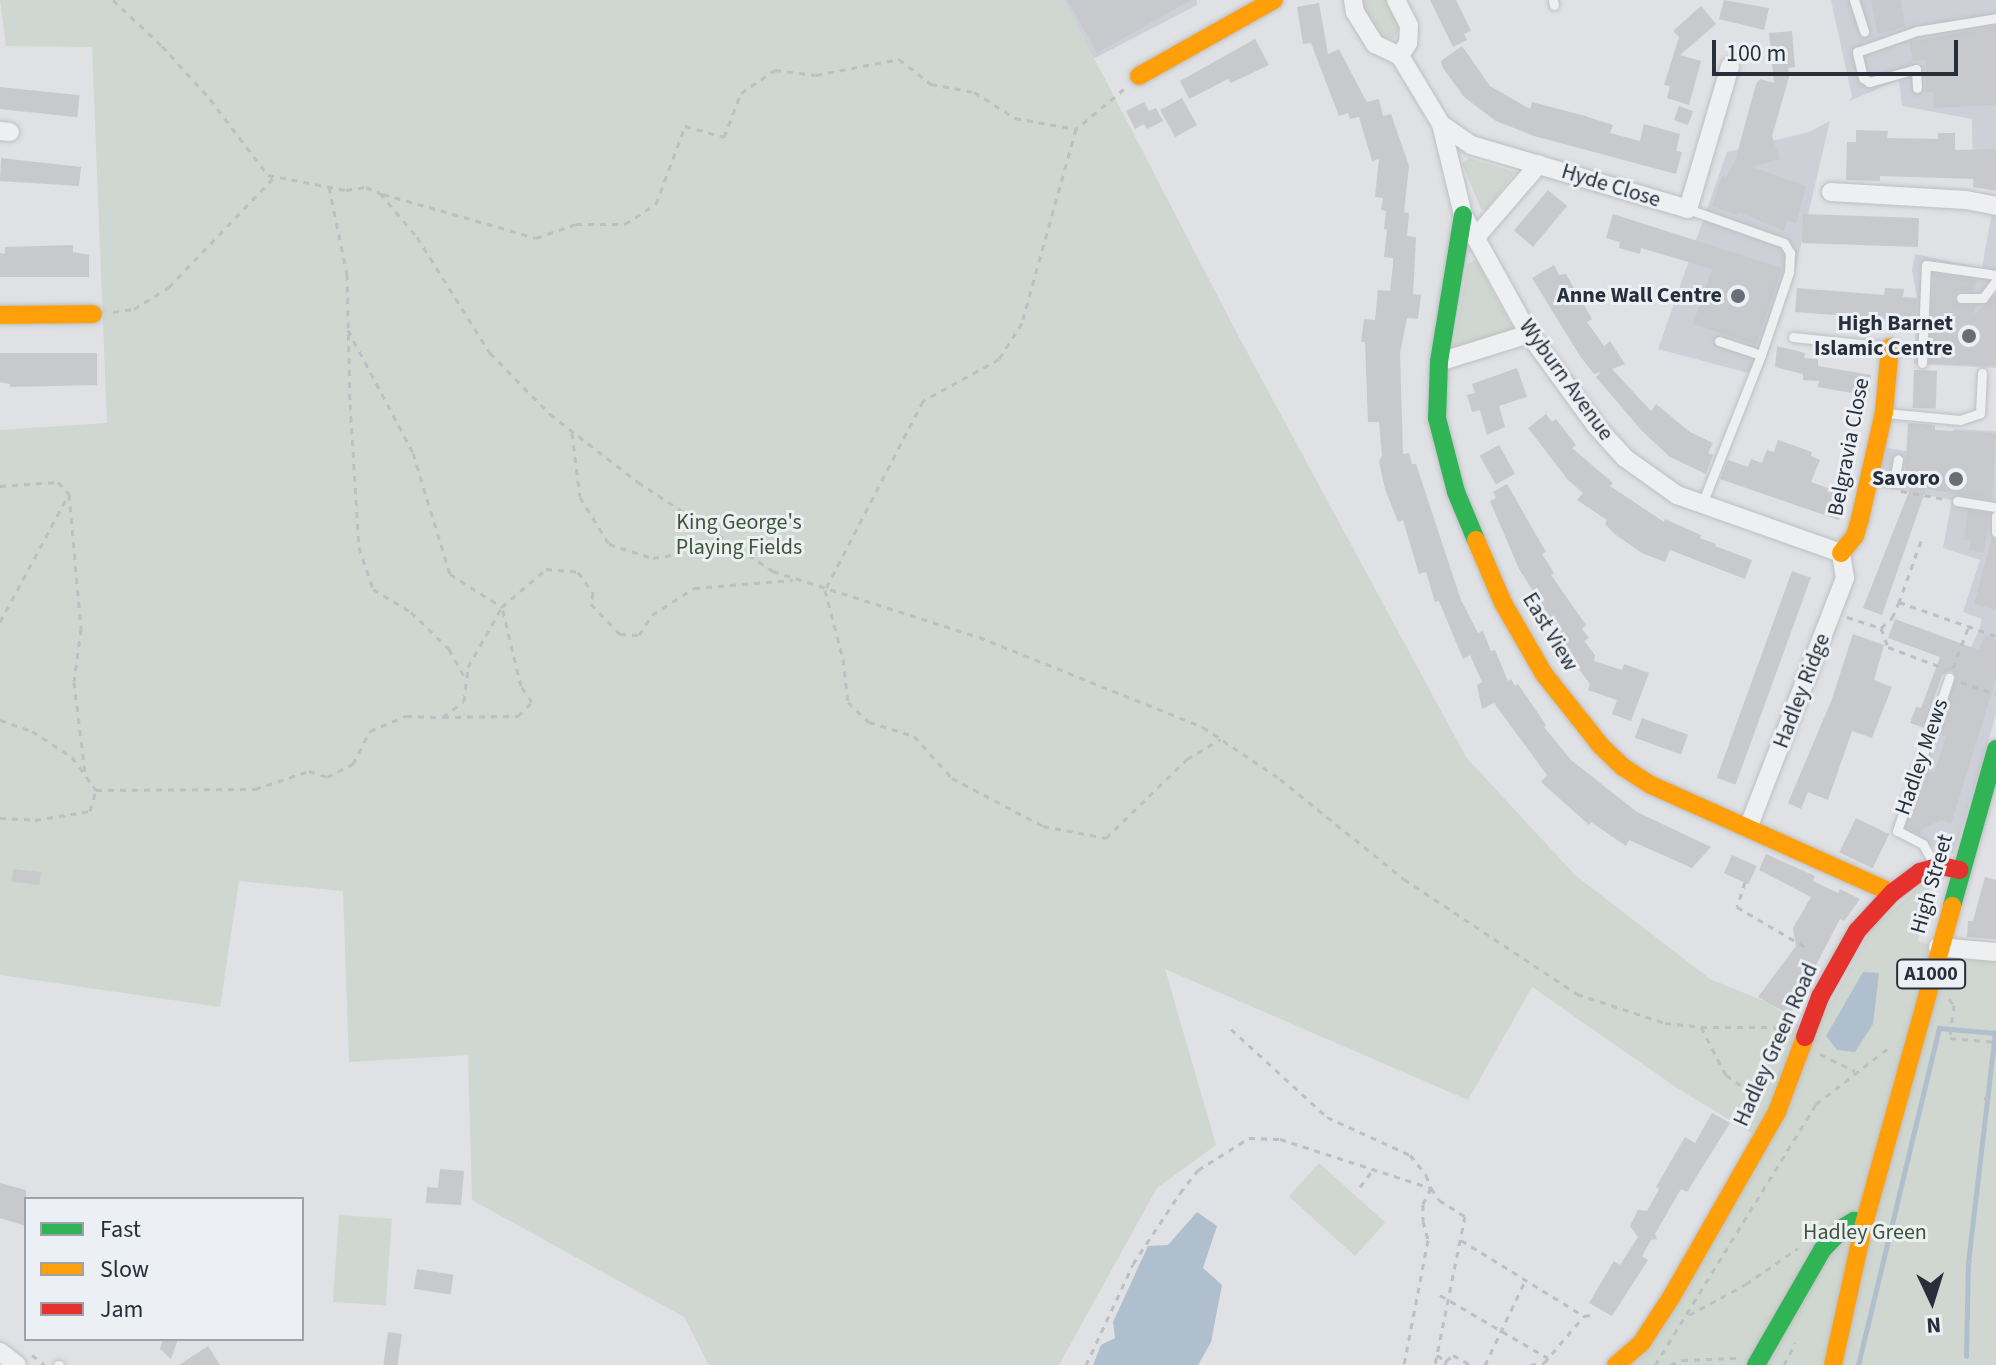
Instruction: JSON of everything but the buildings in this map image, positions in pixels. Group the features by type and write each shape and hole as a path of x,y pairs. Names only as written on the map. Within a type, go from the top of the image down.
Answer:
{"street":[{"path":"1139,76 1274,0"},
{"path":"1353,0 1355,12 1375,44 1400,56 1441,124"},
{"path":"1396,0 1409,26 1408,43 1400,56"},
{"name":"Hyde Close","path":"1441,124 1471,145 1688,209 1730,66"},
{"name":"Wyburn Avenue","path":"1441,124 1463,215 1529,334 1596,426 1625,458 1658,484 1702,504 1841,553"},
{"path":"1476,237 1539,164"},
{"path":"1831,192 1966,200 1996,206"},
{"name":"East View","path":"1463,215 1439,362 1437,418 1456,492 1503,603 1544,674 1601,746 1623,767 1651,785 1749,826 1892,893"},
{"path":"0,315 93,314"},
{"path":"1439,362 1529,334"},
{"name":"Belgravia Close","path":"1841,553 1855,536 1884,412 1890,347"},
{"name":"Hadley Ridge","path":"1749,826 1845,578 1841,553"},
{"name":"High Street","path":"1864,1224 1938,947 1996,749"},
{"path":"1935,866 1960,870"},
{"name":"Hadley Green Road","path":"1616,1365 1642,1342 1672,1296 1777,1112 1793,1078 1801,1046 1820,997 1857,931 1892,893 1920,872 1935,866"},
{"path":"1938,947 1996,952"},
{"path":"1758,1360 1822,1250 1844,1227 1854,1221 1864,1224"},
{"name":"A1000","path":"1833,1365 1864,1224"},
{"path":"0,1352 17,1365"}],"lane":[{"path":"1854,0 1864,31"},
{"path":"1917,88 1916,69 1869,82 1863,78 1857,52 1917,31 1996,18"},
{"path":"1688,209 1784,243 1790,253 1789,272 1761,355 1702,504"},
{"path":"1922,363 1926,265 1996,275"},
{"path":"1961,298 1983,298 1996,281"},
{"name":"Belgravia Close","path":"1793,337 1890,347"},
{"path":"1719,341 1761,355"},
{"path":"1884,412 1960,420 1980,413 1982,373"},
{"path":"1867,478 1894,482 1898,459"},
{"path":"1957,501 1996,507"},
{"path":"1996,516 1996,532"},
{"name":"Hadley Mews","path":"1935,866 1923,844 1897,831 1949,678"}],"path":[{"path":"113,0 162,46 210,99 268,175 346,190 366,187 536,238 576,224 625,224 656,204 685,126 724,137 741,93 775,70 816,75 899,59 931,84 974,92 1015,118 1076,129"},
{"path":"1139,76 1076,129 1022,323 999,359 923,401 825,590 843,659 848,702 869,722 914,736 952,778 1043,826 1106,838 1187,759 1221,739"},
{"path":"93,314 134,309 169,287 275,176"},
{"path":"329,185 347,274 359,547 373,589 411,612 449,649 464,676"},
{"path":"380,193 417,237 490,353 550,414 638,482 773,571 979,637 1203,727 1280,779 1404,879 1577,994 1665,1023 1701,1027 1773,1027 1801,1046 1855,1071"},
{"path":"96,790 255,789 309,771 327,777 353,764 370,731 406,716 518,716 532,702 521,686 502,607 450,574 413,453 348,330"},
{"path":"572,431 580,497 609,544 653,558 734,545"},
{"path":"0,486 58,482 69,494 81,629 74,682 85,773"},
{"path":"1900,490 1957,501"},
{"path":"0,622 69,494"},
{"path":"1881,628 1892,618 1921,541"},
{"path":"443,717 464,701 464,676 502,607 546,569 578,572 593,593 591,604 620,634 639,635 652,615 694,588 797,580"},
{"path":"1899,602 1996,636"},
{"path":"1833,612 1881,628"},
{"path":"1881,628 1888,647 1951,671 1968,628"},
{"name":"Hadley Mews","path":"1949,678 1996,694"},
{"path":"0,720 32,731 72,757 96,790 90,811 35,820 0,818"},
{"path":"1745,882 1737,907 1809,949"},
{"path":"1941,990 1954,1005 1950,1038 1993,1042"},
{"path":"1701,1027 1726,1075 1766,1103"},
{"path":"1231,1029 1327,1117 1410,1155 1426,1175 1439,1200 1465,1216 1435,1365"},
{"path":"1655,1365 1816,1104 1855,1071 1917,1029"},
{"path":"1984,1098 1996,1100"},
{"path":"1086,1365 1142,1249 1198,1170 1249,1138 1280,1139 1431,1188"},
{"path":"1360,1187 1373,1169"},
{"path":"1404,1365 1428,1240 1423,1204 1431,1188"},
{"path":"1460,1239 1584,1316"},
{"path":"1687,1316 1746,1284 1802,1245"},
{"path":"1966,1261 1972,1261"},
{"path":"1485,1365 1526,1279"},
{"path":"1440,1295 1548,1358"},
{"path":"1530,1365 1548,1358 1584,1316 1596,1314"},
{"path":"1437,1355 1446,1363 1453,1355 1471,1365"},
{"path":"1670,1365 1682,1360 1758,1360"}],"shaded area":[{"path":"1064,0 1197,0 1197,5 1093,59"},
{"path":"1831,0 1996,0 1996,191 1973,187 1972,119 1902,106 1899,80 1849,101 1852,97"},
{"path":"1830,121 1796,266 1760,376 1658,349 1727,152 1809,132"},
{"path":"1992,212 1996,213 1996,368 1914,364 1917,298 1912,270 1915,254 1982,268"},
{"path":"1954,429 1996,431 1996,715 1954,854 1894,833 1947,676 1957,679 1979,630 1982,619 1963,612 1980,560 1943,548 1952,500 1875,486 1883,447 1952,460"}],"green space":[{"name":"King George's Playing Fields","path":"0,0 1064,0 1241,341 1466,757 1575,875 1710,979 1769,1003 1813,1035 1873,927 1927,880 1931,881 1918,941 1964,956 1996,956 1996,1365 1627,1365 1753,1134 1677,1088 1532,987 1468,1100 1165,969 1216,1145 1157,1188 1059,1365 709,1365 684,1317 472,1200 468,1055 349,1062 343,891 239,881 220,1007 0,975 0,430 107,423 92,47 6,46"},
{"path":"1363,0 1388,0 1399,28 1394,39 1380,37 1362,8"},
{"path":"1469,158 1515,172 1486,210 1481,209 1462,163"},
{"path":"1476,260 1513,329 1509,334 1456,349 1454,345 1467,264"},
{"path":"1319,1163 1385,1223 1355,1256 1289,1196"},
{"path":"339,1215 392,1219 386,1305 333,1302"}],"water":[{"path":"1863,972 1879,973 1873,1024 1855,1052 1837,1050 1826,1036"},
{"path":"1197,1212 1217,1226 1203,1268 1222,1285 1211,1342 1198,1365 1093,1365 1101,1345 1115,1338 1113,1322 1148,1246 1168,1245"}],"waterway":[{"path":"1858,1365 1939,1028 1996,1033"},
{"path":"1966,1356 1968,1262 1995,1033"}],"traffic: fast":[{"path":"1463,215 1439,362 1437,418 1456,492 1476,540"},
{"path":"1952,906 1996,749"},
{"path":"1756,1365 1822,1250 1844,1227 1854,1221 1864,1224"}],"traffic: slow":[{"path":"1139,76 1274,0"},
{"path":"0,315 93,314"},
{"path":"1841,553 1855,536 1860,519 1884,412 1890,347"},
{"path":"1476,540 1503,603 1544,674 1601,746 1623,767 1651,785 1892,893"},
{"path":"1833,1365 1864,1224 1952,906"},
{"path":"1616,1365 1642,1342 1672,1296 1777,1112 1805,1037"}],"traffic: jam":[{"path":"1805,1037 1820,997 1857,931 1892,893 1920,872 1941,866 1960,870"}],"place":[{"name":"Anne Wall Centre","path":"1738,296"},
{"name":"High Barnet Islamic Centre","path":"1969,336"},
{"name":"Savoro","path":"1956,479"}],"park label":[{"name":"Hadley Green","path":"1865,1233"}]}
